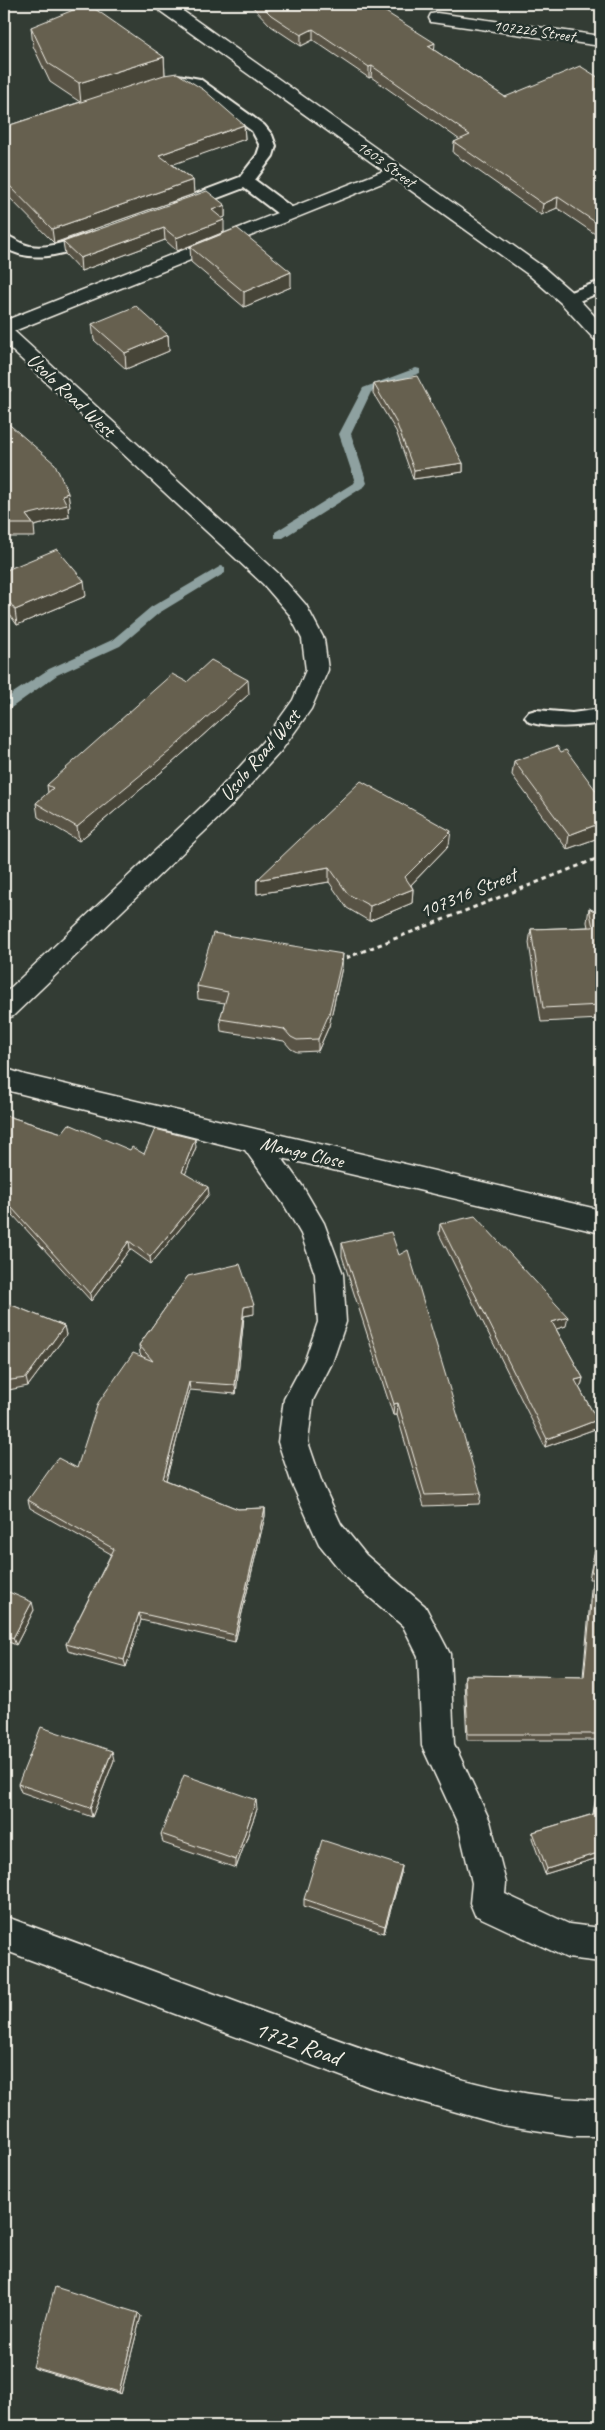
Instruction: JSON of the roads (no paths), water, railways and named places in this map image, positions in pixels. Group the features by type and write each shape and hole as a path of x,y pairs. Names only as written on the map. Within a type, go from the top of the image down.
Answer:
{"street":[{"name":"1603 Street","path":"162,4 536,271 568,299 601,335"},
{"name":"107226 Street","path":"437,18 601,41"},
{"path":"4,328 396,171"},
{"name":"Usolo Road West","path":"4,332 271,579 298,610 313,639 317,670 298,710 273,745 222,801 4,1009"},
{"name":"Mango Close","path":"4,1078 23,1085 254,1141 601,1221"},
{"path":"254,1141 293,1195 314,1232 329,1274 332,1322 318,1363 299,1400 293,1442 307,1484 330,1534 355,1566 414,1616 434,1654 438,1746 474,1821 489,1883 487,1903 567,1941 601,1945"},
{"name":"1722 Road","path":"4,1933 373,2070 502,2107 574,2118 601,2118"}],"lane":[{"path":"142,89 178,80 194,82 258,128 264,135 268,146 265,156 246,181 164,212"},
{"path":"246,181 288,213"},
{"path":"4,240 12,248 26,252 41,252 57,250 110,232"},
{"path":"568,299 601,286"},
{"path":"536,717 572,720 601,716"}],"waterway":[{"path":"279,535 361,483 345,434 367,390 416,371"},
{"path":"4,709 17,696 53,672 116,643 155,610 221,570"}]}
